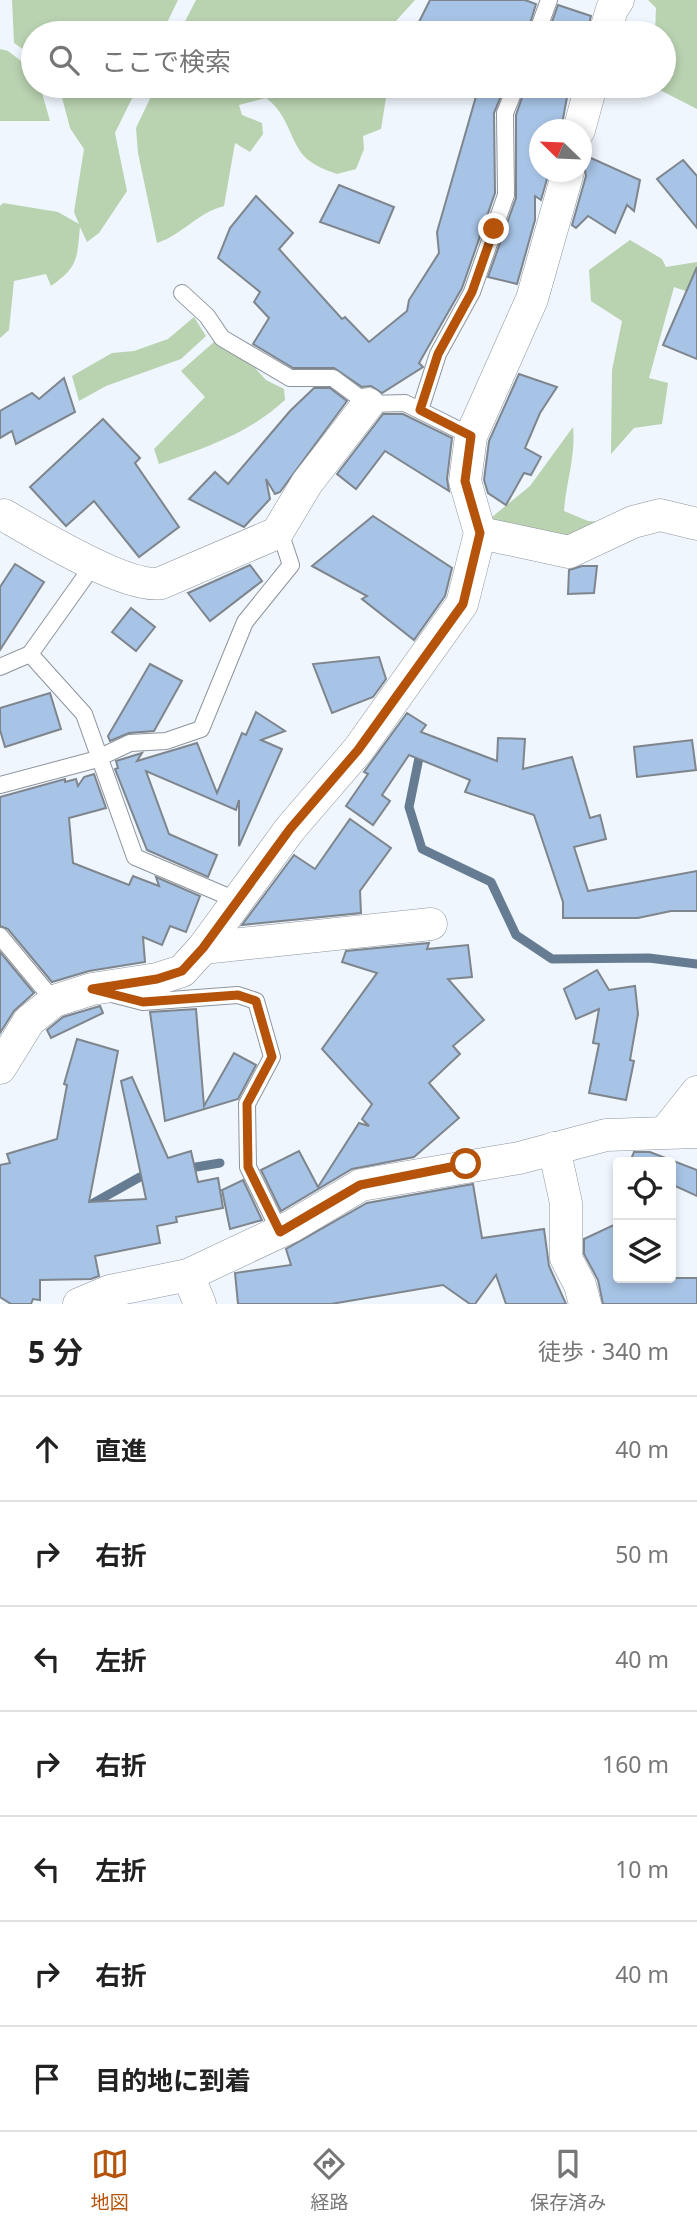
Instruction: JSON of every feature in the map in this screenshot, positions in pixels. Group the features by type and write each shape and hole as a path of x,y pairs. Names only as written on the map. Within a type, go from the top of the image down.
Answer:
{"street":[{"path":"608,21 618,0"},
{"path":"582,119 588,98"},
{"path":"0,1068 29,1021 54,1001 92,989 157,979 182,971 203,948 290,829 358,750 463,604 480,533 465,481 471,436 532,299 565,182"},
{"path":"4,515 94,564 148,586 161,583 279,529 307,483 368,404"},
{"path":"480,533 569,552 646,518 660,515 697,524"},
{"path":"203,948 431,924"},
{"path":"665,1132 697,1093"},
{"path":"79,1304 110,1291 188,1275 280,1232 360,1185 519,1158 606,1135 697,1132"},
{"path":"554,1148 566,1203 566,1258 580,1285 585,1304"},
{"path":"188,1275 200,1304"}],"lane":[{"path":"541,21 549,0"},
{"path":"420,410 438,354 472,292 506,195 505,113 511,98"},
{"path":"183,293 206,316 222,338 290,378 333,379 368,404 405,403 471,436"},
{"path":"0,785 99,757 130,743 166,741 201,729 245,622 291,565 279,529"},
{"path":"0,667 30,654 94,564"},
{"path":"30,654 84,714 135,857 236,900"},
{"path":"0,936 54,1001"},
{"path":"92,989 143,1002 238,995 256,1001 272,1057 247,1104 248,1167 280,1232"}],"green space":[{"path":"12,0 178,0 168,21 21,21 21,48 14,43"},
{"path":"196,0 415,0 396,21 185,21"},
{"path":"648,0 697,0 697,109 675,98 676,21 655,21 656,8"},
{"path":"0,49 8,51 21,61 21,98 43,98 50,121 0,121"},
{"path":"62,98 132,98 115,133 127,191 99,233 87,242 80,227 75,261 60,279 51,286 46,274 14,281 9,330 0,338 0,206 3,203 58,212 79,224 74,212 84,149 70,128"},
{"path":"150,98 266,98 239,105 242,115 262,123 263,134 250,152 235,143 224,206 214,209 157,243 138,153 136,128"},
{"path":"266,98 386,98 381,129 363,136 364,149 356,169 337,174 317,166 304,156 274,106"},
{"path":"630,240 662,259 666,267 697,262 697,295 674,287 649,378 668,383 662,424 634,428 611,454 612,370 622,321 591,301 589,270"},
{"path":"194,317 206,336 181,359 106,386 79,401 72,376 112,353 134,351 168,339"},
{"path":"214,342 255,368 266,380 284,389 285,400 241,431 159,464 154,449 205,397 181,371"},
{"path":"573,427 573,448 564,511 588,521 615,523 583,540 481,526 530,486"}],"building":[{"path":"430,0 525,0 536,4 531,21 420,21"},
{"path":"558,5 591,16 590,21 552,21"},
{"path":"476,98 500,98 494,113 495,193 462,288 419,363 423,367 382,393 371,386 362,387 334,368 293,368 253,344 269,318 254,302 260,292 218,258 230,228 256,196 293,233 279,249 342,319 345,317 369,342 407,311 409,300 439,253 437,232"},
{"path":"522,98 567,98 563,119 529,119 529,182 546,182 541,200 535,196 535,220 517,284 488,277 516,198 516,115"},
{"path":"592,158 640,180 634,211 627,205 615,233 588,216 576,228 572,225 584,182 592,182"},
{"path":"683,160 697,176 697,228 657,179"},
{"path":"339,185 394,207 379,243 320,222"},
{"path":"697,267 697,359 663,345"},
{"path":"519,374 557,387 540,413 525,448 541,457 531,475 524,473 506,505 488,493 484,480 489,441"},
{"path":"64,378 75,412 16,444 12,431 0,438 0,411 32,393 39,399"},
{"path":"314,388 330,388 347,401 280,492 275,494 266,479 270,499 244,527 189,499 215,472 228,484 290,411"},
{"path":"383,414 403,414 452,438 447,479 449,491 385,451 356,489 337,474"},
{"path":"103,419 140,458 135,463 179,527 139,557 94,501 66,526 30,487"},
{"path":"373,516 452,568 445,596 414,640 362,599 367,596 312,566"},
{"path":"15,564 44,582 0,650 0,587"},
{"path":"250,565 262,581 210,621 188,593"},
{"path":"582,566 597,566 594,593 568,594 569,570"},
{"path":"131,608 155,627 136,651 112,632"},
{"path":"379,657 386,679 373,697 332,713 313,664"},
{"path":"150,664 182,681 154,731 129,733 110,741 108,736"},
{"path":"50,693 61,729 5,747 0,730 0,708"},
{"path":"256,712 285,731 261,740 282,749 239,846 239,800 236,810 146,771 169,834 217,855 208,877 147,850 115,769 118,768 116,761 142,753 137,761 197,743 217,793 242,733 246,735"},
{"path":"407,713 426,725 421,732 497,761 498,738 525,739 523,769 572,757 590,818 600,815 606,839 574,847 588,891 697,871 697,911 671,911 638,918 563,918 563,902 534,815 465,792 470,780 409,755 382,795 390,801 373,825 346,806 368,774 364,772"},
{"path":"692,740 696,770 637,777 634,747"},
{"path":"94,774 106,808 69,818 73,863 129,885 133,876 159,886 156,877 200,896 186,932 170,926 162,945 143,937 145,962 89,971 52,982 8,929 0,926 0,797 65,779 65,782 76,779 78,786 84,777"},
{"path":"350,819 391,848 360,891 361,913 242,925 294,855 315,869"},
{"path":"429,943 427,949 468,945 472,977 448,979 484,1020 453,1046 460,1054 429,1083 459,1118 414,1157 352,1169 281,1211 261,1170 299,1151 318,1187 359,1123 369,1126 362,1119 372,1104 322,1049 377,973 342,962 346,951"},
{"path":"0,952 34,993 14,1011 0,1033"},
{"path":"597,970 609,990 635,986 638,1014 630,1060 634,1061 626,1100 589,1093 599,1044 593,1043 599,1009 576,1019 564,989"},
{"path":"100,1006 103,1013 51,1038 47,1030 63,1017"},
{"path":"196,1009 204,1106 234,1053 256,1065 238,1099 165,1121 150,1012"},
{"path":"77,1039 118,1051 89,1202 146,1199 121,1081 132,1077 168,1158 191,1151 198,1182 218,1178 223,1208 176,1217 177,1222 157,1226 160,1243 95,1256 99,1276 91,1279 40,1280 40,1300 33,1299 31,1304 11,1304 0,1297 0,1165 10,1163 7,1154 57,1139 67,1085 64,1084"},
{"path":"634,1152 650,1152 663,1157 632,1157"},
{"path":"676,1162 697,1170 697,1196 676,1186"},
{"path":"243,1180 262,1220 230,1229 222,1190"},
{"path":"473,1184 482,1238 544,1229 549,1266 566,1304 506,1304 496,1275 475,1304 470,1304 443,1285 331,1304 238,1304 235,1273 291,1265 286,1249 367,1203"},
{"path":"613,1225 613,1283 676,1283 676,1278 697,1278 697,1304 603,1304 598,1280 584,1254 584,1239"}],"waterway":[{"path":"421,748 409,807 422,849 491,882 516,935 552,959 649,958 697,964"},
{"path":"184,1169 220,1163"},
{"path":"90,1205 140,1177 153,1174"}],"route":[{"path":"466,1164 360,1185 280,1232 248,1167 247,1104 272,1057 256,1001 238,995 143,1002 92,989 157,979 182,971 203,948 290,829 358,750 463,604 480,533 465,481 471,436 420,410 438,354 472,292 494,229"}]}
